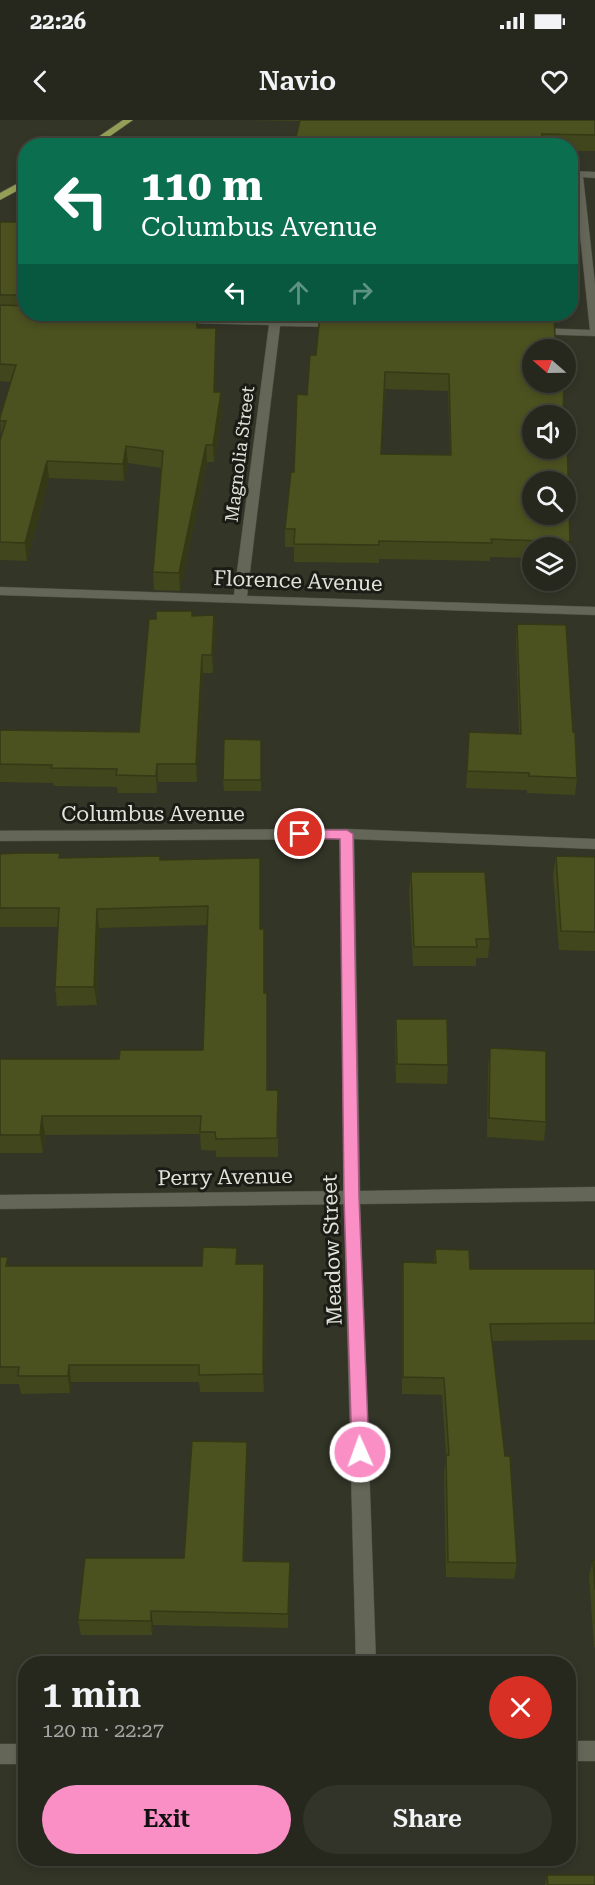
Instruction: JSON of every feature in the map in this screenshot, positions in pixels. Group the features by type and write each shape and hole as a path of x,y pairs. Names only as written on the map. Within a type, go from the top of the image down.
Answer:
{"main road":[{"path":"101,138 129,120"},
{"path":"0,197 18,187"}],"street":[{"path":"578,174 595,175"},
{"path":"526,330 595,332 578,204"},
{"name":"Magnolia Street","path":"240,599 275,321"},
{"path":"304,321 343,325"},
{"name":"Florence Avenue","path":"0,591 595,611"},
{"name":"Columbus Avenue","path":"0,836 347,834 595,844"},
{"name":"Meadow Street","path":"347,834 352,1197 366,1656"},
{"name":"Perry Avenue","path":"0,1202 595,1194"},
{"path":"576,1751 595,1751"},
{"path":"0,1754 18,1754"}],"building":[{"path":"300,120 595,120 595,135 542,134 542,138 296,138"},
{"path":"0,222 18,222 18,295 0,295"},
{"path":"0,305 18,306 18,321 197,321 197,328 216,328 214,392 221,392 213,445 206,445 179,573 153,572 163,451 126,446 123,464 47,461 25,543 0,542 0,440 6,421 0,421 0,417 16,365 0,364"},
{"path":"319,321 554,321 555,339 522,339 522,393 564,393 563,405 522,405 522,459 568,459 568,471 522,471 522,525 570,525 570,537 522,537 522,540 491,539 492,543 379,541 379,545 294,544 295,529 285,529 291,472 294,472 297,394 307,395 310,355 316,355","holes":["385,372 449,374 451,455 381,454"]},
{"path":"156,611 192,611 192,616 214,615 212,655 202,655 196,764 157,764 156,776 116,775 117,769 51,768 52,765 0,764 0,730 139,732 149,619 156,619"},
{"path":"517,624 566,625 577,778 529,776 529,773 467,771 469,732 521,734"},
{"path":"224,739 261,740 261,780 223,780"},
{"path":"60,853 59,858 160,856 160,860 260,858 260,929 264,929 264,993 267,993 267,1090 278,1090 277,1138 216,1139 215,1132 200,1132 201,1116 42,1116 40,1135 0,1135 0,1059 119,1059 120,1050 203,1050 208,906 97,909 94,987 55,987 59,908 0,908 0,854"},
{"path":"556,856 595,857 595,932 561,931"},
{"path":"411,872 485,872 490,939 476,939 477,947 414,947"},
{"path":"396,1019 447,1019 448,1065 397,1064"},
{"path":"490,1048 546,1051 546,1122 489,1118"},
{"path":"203,1247 237,1248 236,1264 264,1264 263,1374 199,1375 199,1365 69,1365 68,1376 18,1376 19,1367 0,1367 0,1257 8,1257 6,1266 202,1266"},
{"path":"435,1249 469,1250 470,1269 595,1269 595,1323 490,1324 505,1456 510,1456 517,1563 448,1562 446,1455 449,1455 444,1378 403,1377 403,1262 436,1263"},
{"path":"192,1441 247,1442 243,1561 290,1562 288,1614 151,1611 151,1621 78,1620 85,1558 184,1558"},
{"path":"593,1560 595,1560 595,1590"},
{"path":"547,1875 595,1875 595,1885 548,1885"}],"route":[{"path":"300,834 347,834 352,1197 360,1452"}]}
